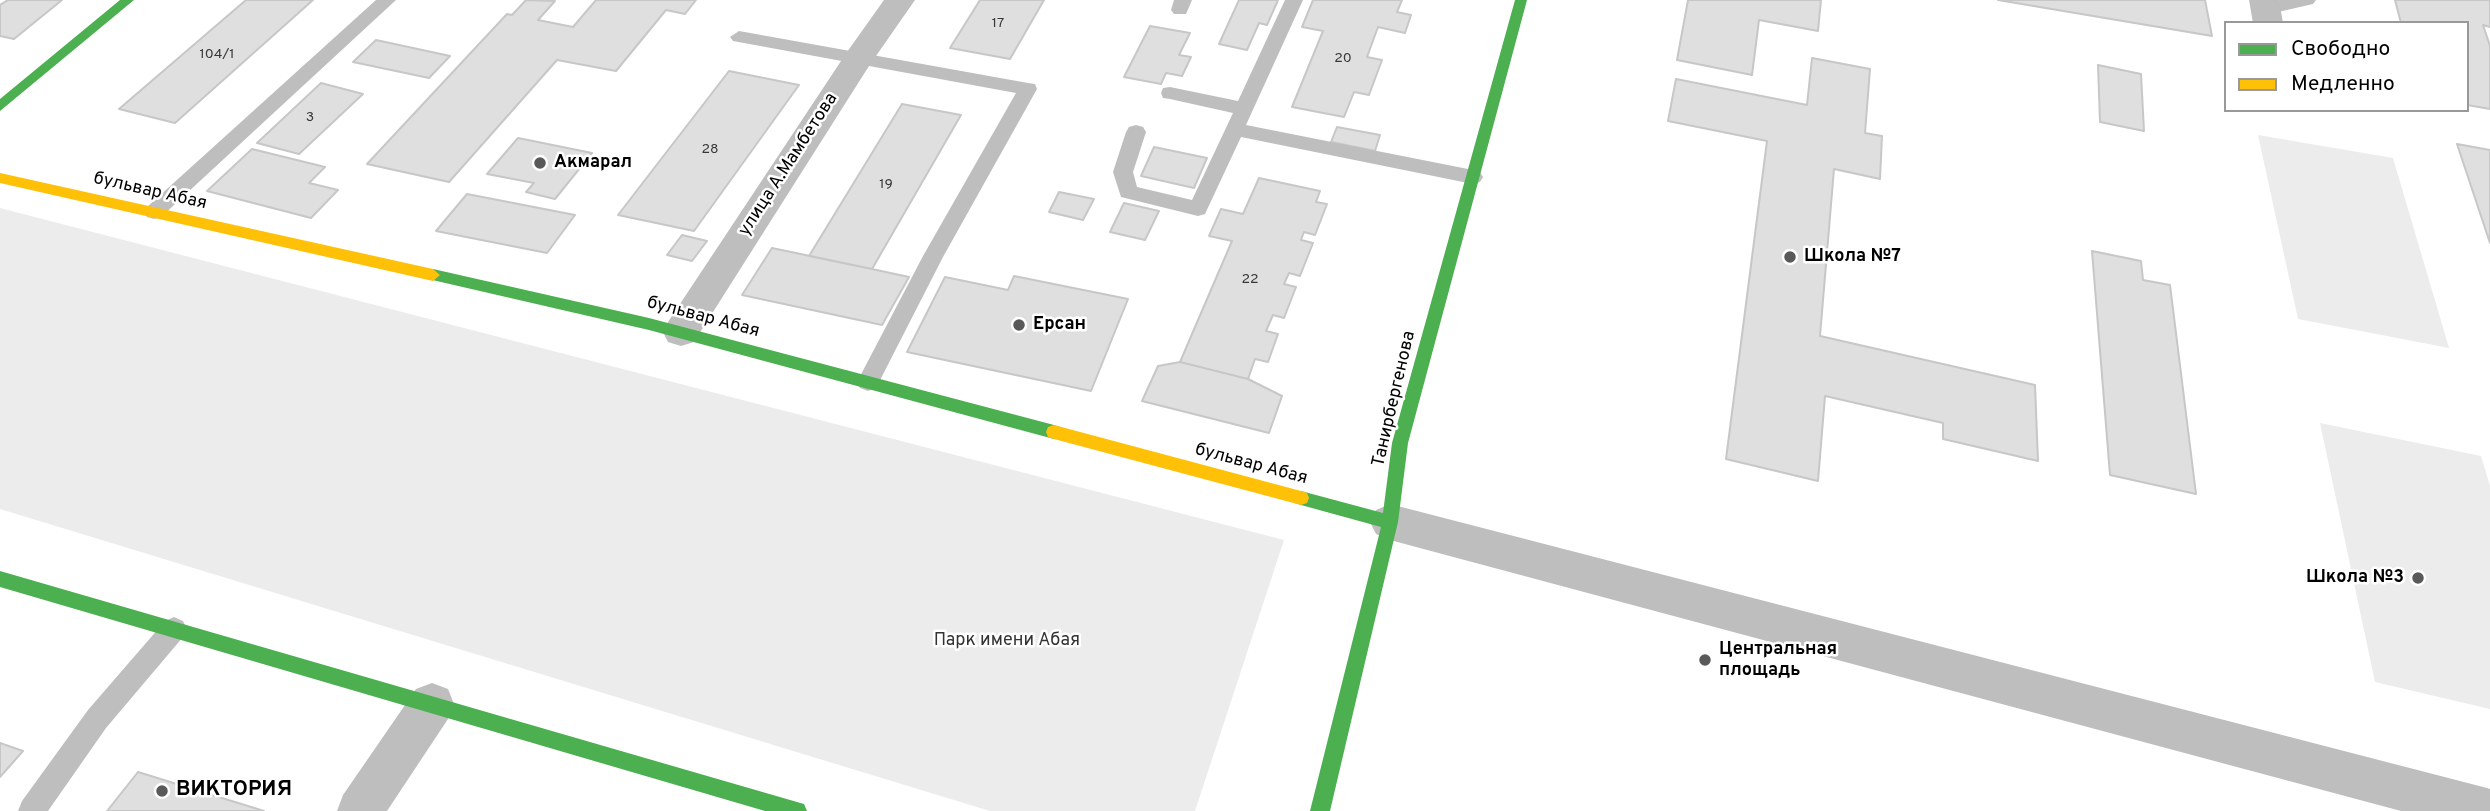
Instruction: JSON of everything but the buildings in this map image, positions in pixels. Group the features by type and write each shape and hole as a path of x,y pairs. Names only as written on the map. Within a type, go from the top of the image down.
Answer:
{"street":[{"path":"0,106 128,0"},
{"name":"улица А.Мамбетова","path":"681,332 858,58 900,0"},
{"name":"Танирбергенова","path":"1320,811 1390,522 1400,443 1521,0"},
{"name":"бульвар Абая","path":"0,178 681,332 1390,522"},
{"path":"1390,522 2487,811"},
{"path":"0,579 432,704 708,799 797,811"},
{"path":"360,811 432,704"}],"lane":[{"path":"154,212 387,0"},
{"path":"1136,132 1123,172 1128,192 1198,209 1237,130 1294,0"},
{"path":"2265,11 2307,0"},
{"path":"739,37 1028,89 933,256 868,382"},
{"path":"1170,93 1245,109"},
{"path":"1237,130 1473,177"},
{"path":"32,811 97,719 174,629"}],"green space":[{"path":"2258,135 2393,158 2449,348 2298,319"},
{"name":"Парк имени Абая","path":"0,208 1284,540 1195,811 990,811 0,509"},
{"name":"Школа №3","path":"2320,423 2481,456 2490,486 2490,709 2375,682"}],"traffic: fast":[{"path":"0,106 128,0"},
{"path":"1320,811 1390,522 1400,443 1521,0"},
{"path":"433,275 649,324 1054,432"},
{"path":"1301,498 1390,522"},
{"path":"0,579 797,811"}],"traffic: slow":[{"path":"0,178 433,275"},
{"path":"1054,432 1301,498"}],"place":[{"name":"Акмарал","path":"540,163"},
{"name":"Школа №7","path":"1790,257"},
{"name":"Ерсан","path":"1019,325"},
{"name":"Школа №3","path":"2418,578"},
{"name":"Центральная площадь","path":"1705,660"},
{"name":"ВИКТОРИЯ","path":"162,791"}]}
